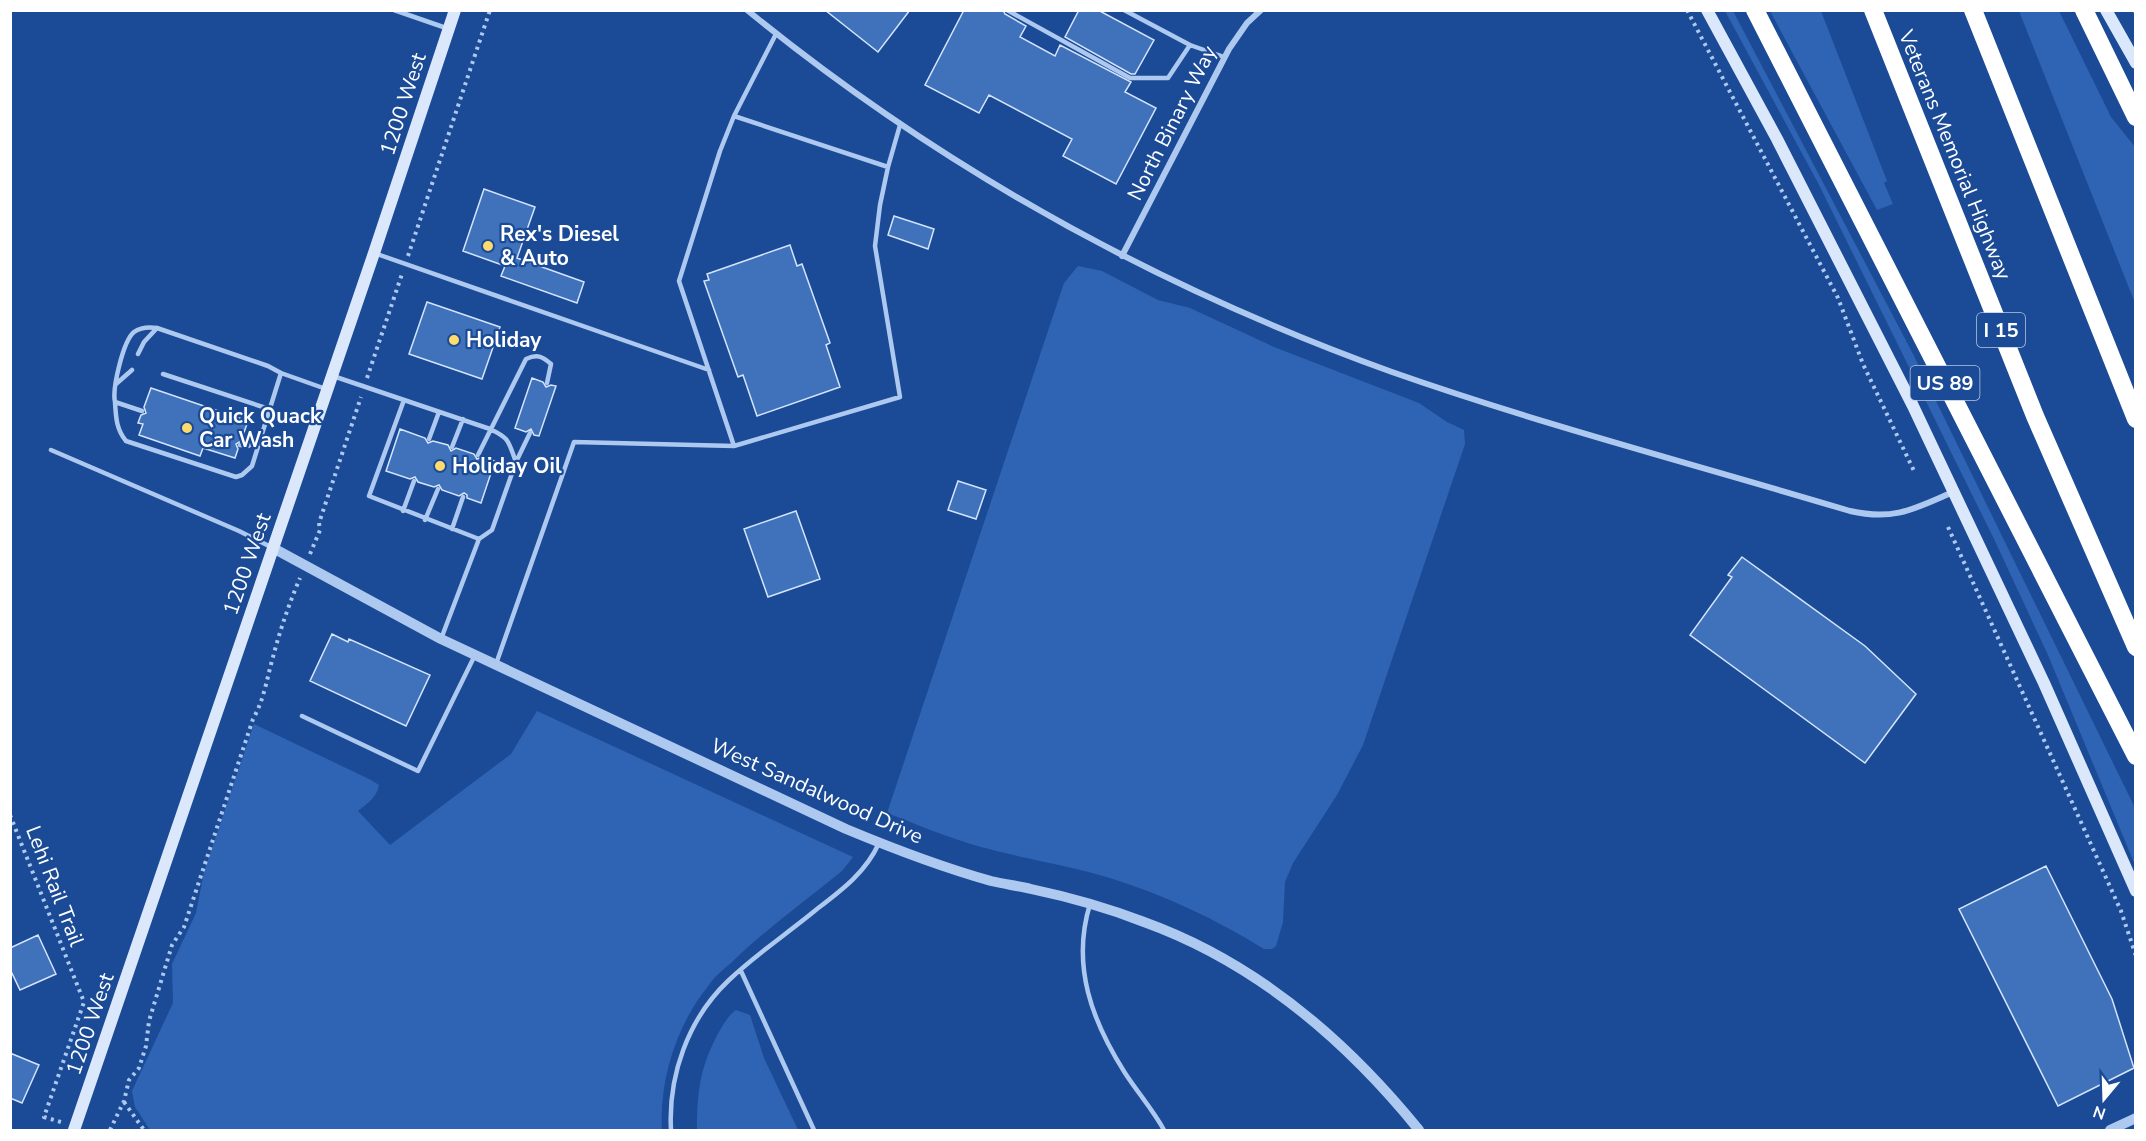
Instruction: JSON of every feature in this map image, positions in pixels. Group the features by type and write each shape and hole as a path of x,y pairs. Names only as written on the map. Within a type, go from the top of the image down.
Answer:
{"highway":[{"name":"US 89","path":"1755,10 2136,756"},
{"name":"Veterans Memorial Highway","path":"1873,10 2035,416 2136,647"},
{"path":"1973,10 2136,419"},
{"path":"2084,10 2136,117"},
{"path":"2121,386 2136,407"}],"main road":[{"name":"1200 West","path":"74,1131 328,390 455,10"},
{"path":"1707,10 1857,293 1954,491 2044,683 2136,891"},
{"path":"2106,10 2136,63"}],"street":[{"path":"747,10 832,77 900,125 995,186 1122,256 1255,318 1391,371 1527,417 1850,511 1894,515 1910,511 1954,491"},
{"name":"North Binary Way","path":"1122,256 1224,57 1237,36 1261,10"},
{"name":"West Sandalwood Drive","path":"273,549 441,639 846,830 926,861 982,878 1090,904 1145,922 1219,956 1274,990 1311,1018 1371,1076 1419,1131"},
{"path":"2110,1131 2136,1118"}],"lane":[{"path":"394,10 448,29"},
{"path":"1007,10 1130,78 1168,78 1190,45"},
{"path":"1124,10 1190,45 1224,57"},
{"path":"734,446 679,281 720,151 734,116 776,34"},
{"path":"734,116 888,167"},
{"path":"496,664 574,442 734,446 900,397 875,246 880,205 900,125"},
{"path":"374,253 709,370"},
{"path":"281,373 252,466 242,475 236,477 126,441 120,434 114,395 119,367 133,333 145,327 158,328 268,366 328,390"},
{"path":"138,354 144,342 158,328"},
{"path":"478,456 526,359 535,355 544,357 551,364 547,384"},
{"path":"116,384 132,370"},
{"path":"163,374 269,409"},
{"path":"332,376 490,429 505,437 516,462"},
{"path":"404,400 369,496 478,539"},
{"path":"115,402 142,411"},
{"path":"429,439 439,412"},
{"path":"452,447 463,419"},
{"path":"441,639 478,539 492,530 516,462 530,433"},
{"path":"240,445 248,446 260,441"},
{"path":"51,450 239,531 273,549"},
{"path":"403,511 414,481"},
{"path":"425,520 438,489"},
{"path":"452,529 463,497"},
{"path":"302,716 418,771 475,655"},
{"path":"671,1131 676,1074 687,1040 704,1008 729,980 850,883 870,860 879,843"},
{"path":"1090,904 1085,920 1081,955 1084,981 1091,1005 1125,1072 1164,1131"},
{"path":"741,971 814,1131"}],"path":[{"path":"1687,10 1838,298 1863,364 1915,473"},
{"path":"1948,527 2121,911 2136,956"},
{"path":"110,1131 124,1101 129,1080 139,1068 146,1046 149,1021 172,945 184,927 253,719 262,704 263,691 286,610"},
{"name":"Lehi Rail Trail","path":"10,814 84,1002 44,1117"},
{"path":"124,1101 144,1131"}],"shaded area":[{"path":"1725,11 1733,11 1913,354 2135,808 2135,865 2048,655 1994,539 1818,183"},
{"path":"1770,11 1821,11 1887,181 1884,183 1893,204 1877,210"},
{"path":"2019,11 2059,11 2111,117 2135,147 2135,303"},
{"path":"1078,266 1102,271 1158,300 1190,308 1274,347 1419,403 1447,422 1464,430 1465,444 1363,745 1337,795 1293,863 1285,882 1283,922 1276,946 1272,949 1264,949 1189,909 1150,892 1078,869 981,847 887,813 1064,283"},
{"path":"537,711 853,857 842,871 772,927 720,973 698,1000 672,1053 664,1091 662,1130 150,1130 135,1107 132,1091 173,1003 172,964 196,913 204,872 254,724 379,785 374,797 358,811 390,845 511,754"},
{"path":"736,1010 750,1015 764,1058 798,1130 697,1130 699,1091 704,1068 719,1032"}],"building":[{"path":"825,10 910,10 878,52"},
{"path":"964,10 1003,10 1005,14 1026,26 1020,37 1055,56 1060,45 1131,82 1125,92 1156,108 1116,184 1063,156 1072,139 989,95 979,113 925,85"},
{"path":"1079,10 1098,10 1154,40 1135,74 1131,74 1065,37"},
{"name":"Rex's Diesel & Auto","path":"484,189 535,207 517,258 584,282 577,303 501,276 505,266 463,251"},
{"path":"894,216 934,229 928,249 888,235"},
{"path":"790,245 797,266 802,264 830,343 826,345 840,387 757,416 743,375 738,377 704,281 709,280 707,274"},
{"name":"Holiday","path":"427,302 500,327 482,379 409,354"},
{"path":"532,378 543,382 546,387 556,386 539,436 534,435 531,429 526,432 515,428"},
{"name":"Quick Quack Car Wash","path":"151,388 248,421 241,441 236,444 238,449 235,458 203,448 200,456 139,435 143,424 138,423 141,415 146,413 144,407"},
{"name":"Holiday Oil","path":"400,429 425,438 428,443 433,441 448,445 451,451 456,448 474,454 477,459 482,457 495,461 481,503 467,498 464,493 459,496 442,490 439,485 434,487 418,482 415,477 410,479 386,471"},
{"path":"958,481 986,490 976,519 948,510"},
{"path":"796,511 820,579 768,597 744,529"},
{"path":"1742,557 1865,646 1916,694 1865,763 1690,635 1732,577 1728,575"},
{"path":"332,634 348,642 349,639 430,675 406,726 310,681"},
{"path":"2046,866 2112,999 2134,1068 2058,1106 1959,909"},
{"path":"38,935 56,974 20,990 10,969 10,948"},
{"path":"10,1053 39,1065 22,1103 10,1098"}],"place":[{"name":"Rex's Diesel & Auto","path":"488,246"},
{"name":"Holiday","path":"454,340"},
{"name":"Quick Quack Car Wash","path":"187,428"},
{"name":"Holiday Oil","path":"440,466"}]}
